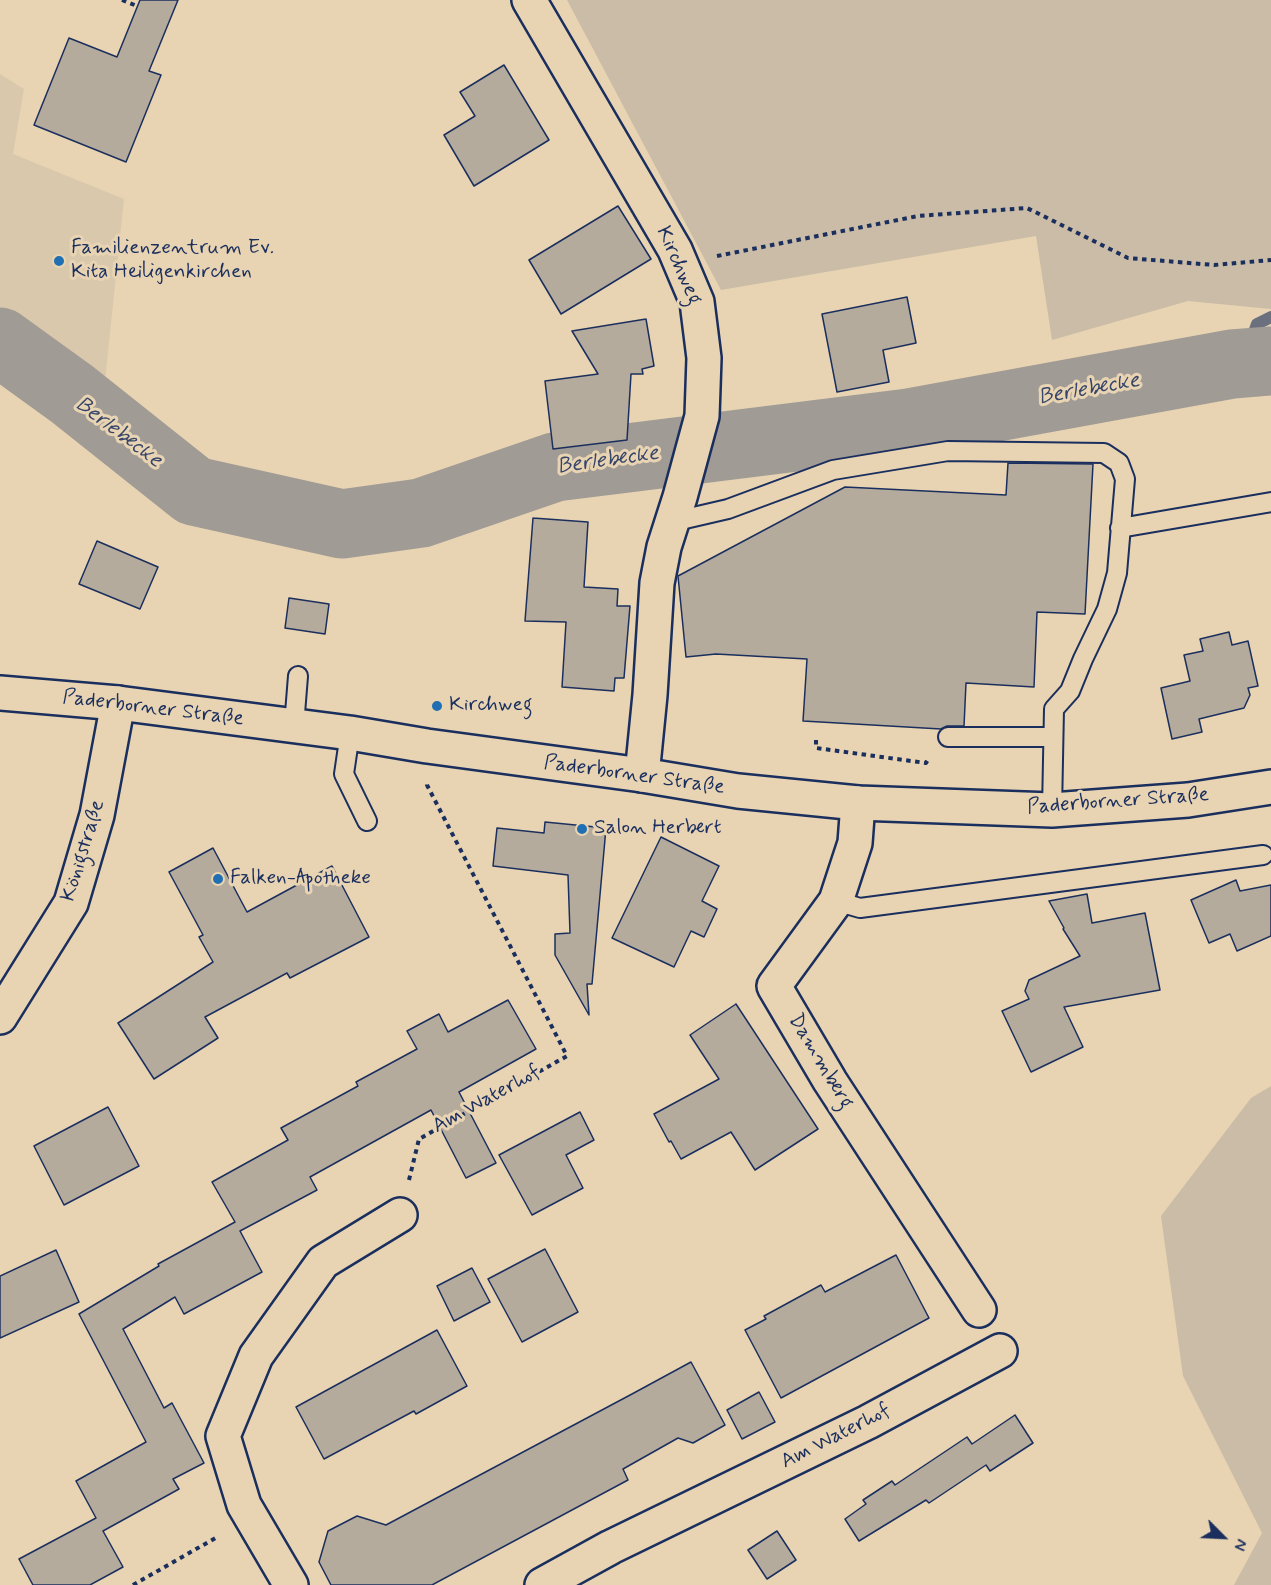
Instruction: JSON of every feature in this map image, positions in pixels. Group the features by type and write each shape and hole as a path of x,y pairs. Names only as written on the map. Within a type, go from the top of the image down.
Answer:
{"street":[{"name":"Kirchweg","path":"529,0 675,250 697,302 704,358 702,416 664,547 657,583 642,775"},
{"name":"Paderborner Straße","path":"0,693 118,703 350,733 738,791 858,803 1052,810 1188,800 1271,787"},
{"name":"Königstraße","path":"0,1017 71,903 97,815 118,703"},
{"name":"Dammberg","path":"858,803 855,843 836,901 774,986 830,1081 980,1310"},
{"path":"291,1585 244,1504 223,1436 256,1356 323,1262 400,1215"},
{"name":"Am Waterhof","path":"542,1585 611,1547 868,1422 1000,1351"}],"lane":[{"path":"676,510 728,510 833,470 948,451 1104,453 1119,463 1125,479 1117,573 1107,609 1070,691 1054,709 1052,810"},
{"path":"1120,528 1271,501"},
{"path":"294,726 298,676"},
{"path":"350,733 344,774 367,821"},
{"path":"948,737 1053,737"},
{"path":"836,901 860,908 1263,855"}],"path":[{"path":"122,0 137,6"},
{"path":"681,263 918,216 1027,208 1128,258 1214,265 1271,260"},
{"path":"816,740 816,748 926,763 948,737"},
{"name":"Am Waterhof","path":"400,1215 418,1138 567,1056 427,784 427,746"},
{"path":"133,1585 252,1518"}],"shaded area":[{"path":"567,0 1271,0 1271,309 1188,301 1052,340 1036,236 721,290"},
{"name":"Familienzentrum Ev. Kita Heiligenkirchen","path":"0,74 24,89 13,154 124,199 103,400 0,322"},
{"path":"1271,1086 1271,1585 1234,1585 1262,1533 1183,1376 1161,1216 1251,1098"}],"building":[{"path":"140,0 178,0 149,71 161,75 126,162 34,125 69,38 117,57"},
{"path":"504,65 549,140 474,186 444,135 475,116 460,92"},
{"path":"618,206 651,259 561,314 529,260"},
{"path":"907,297 916,343 883,350 889,382 837,392 822,314"},
{"path":"646,319 654,366 642,369 643,374 631,374 627,440 553,449 545,381 598,374 572,331"},
{"path":"1008,463 1093,464 1085,614 1037,612 1034,687 966,683 964,726 947,726 941,729 803,721 807,659 716,654 686,657 678,576 845,487 1006,495"},
{"path":"533,518 588,522 584,587 618,589 617,606 630,606 624,678 615,678 614,691 562,687 566,622 525,621"},
{"path":"97,541 158,567 140,609 79,584"},
{"path":"289,598 329,604 325,634 285,628"},
{"path":"1229,632 1232,645 1248,641 1258,686 1248,688 1250,695 1244,708 1199,719 1202,732 1172,739 1161,688 1190,681 1184,655 1203,651 1200,639"},
{"path":"545,822 606,828 592,984 587,984 589,1015 555,955 555,934 570,933 568,875 493,866 497,828 544,833"},
{"path":"661,837 719,866 702,901 717,909 704,937 691,931 674,967 612,938"},
{"path":"213,848 247,912 332,866 369,937 290,978 287,973 205,1017 218,1038 154,1079 118,1023 213,962 199,937 203,935 169,872"},
{"path":"1236,880 1240,891 1271,885 1271,936 1237,951 1230,934 1209,943 1191,900"},
{"path":"1087,894 1092,923 1145,913 1160,990 1064,1007 1083,1047 1031,1072 1002,1011 1029,999 1025,991 1029,980 1080,956 1049,901"},
{"path":"508,1000 536,1049 459,1092 496,1163 466,1178 431,1110 310,1177 317,1190 240,1231 262,1272 184,1314 175,1297 123,1329 164,1408 172,1403 204,1463 173,1479 179,1489 103,1531 123,1567 90,1585 33,1585 19,1559 96,1518 76,1481 146,1442 79,1314 159,1266 158,1264 235,1222 212,1182 288,1140 281,1128 358,1086 356,1082 417,1049 407,1031 439,1014 448,1032"},
{"path":"736,1004 818,1129 755,1170 731,1132 681,1159 654,1114 719,1079 690,1035"},
{"path":"108,1107 139,1166 64,1205 34,1146"},
{"path":"580,1112 594,1140 566,1155 583,1188 532,1215 499,1155"},
{"path":"545,1249 578,1312 522,1342 488,1279"},
{"path":"56,1250 79,1302 0,1338 0,1276"},
{"path":"896,1255 929,1318 781,1398 745,1330 766,1319 764,1316 821,1285 825,1292"},
{"path":"472,1268 490,1302 454,1321 437,1286"},
{"path":"437,1330 467,1386 416,1414 414,1411 324,1459 296,1407"},
{"path":"691,1362 725,1425 693,1443 678,1438 623,1469 628,1480 432,1585 331,1585 319,1562 328,1531 357,1516 386,1525"},
{"path":"759,1392 775,1422 742,1439 727,1410"},
{"path":"1015,1415 1033,1443 990,1471 986,1465 929,1503 926,1500 859,1541 845,1519 866,1504 863,1500 892,1481 895,1485 967,1437 972,1444"},
{"path":"777,1531 796,1560 767,1579 748,1550"}],"waterway":[{"path":"1243,363 1257,324 1271,317"},
{"name":"Berlebecke","path":"0,342 72,394 194,491 342,524 421,513 555,467 909,423 1232,364 1271,361"}],"place":[{"name":"Familienzentrum Ev. Kita Heiligenkirchen","path":"59,261"},
{"name":"Kirchweg","path":"437,706"},
{"name":"Salon Herbert","path":"582,829"},
{"name":"Falken-Apotheke","path":"218,879"}]}
